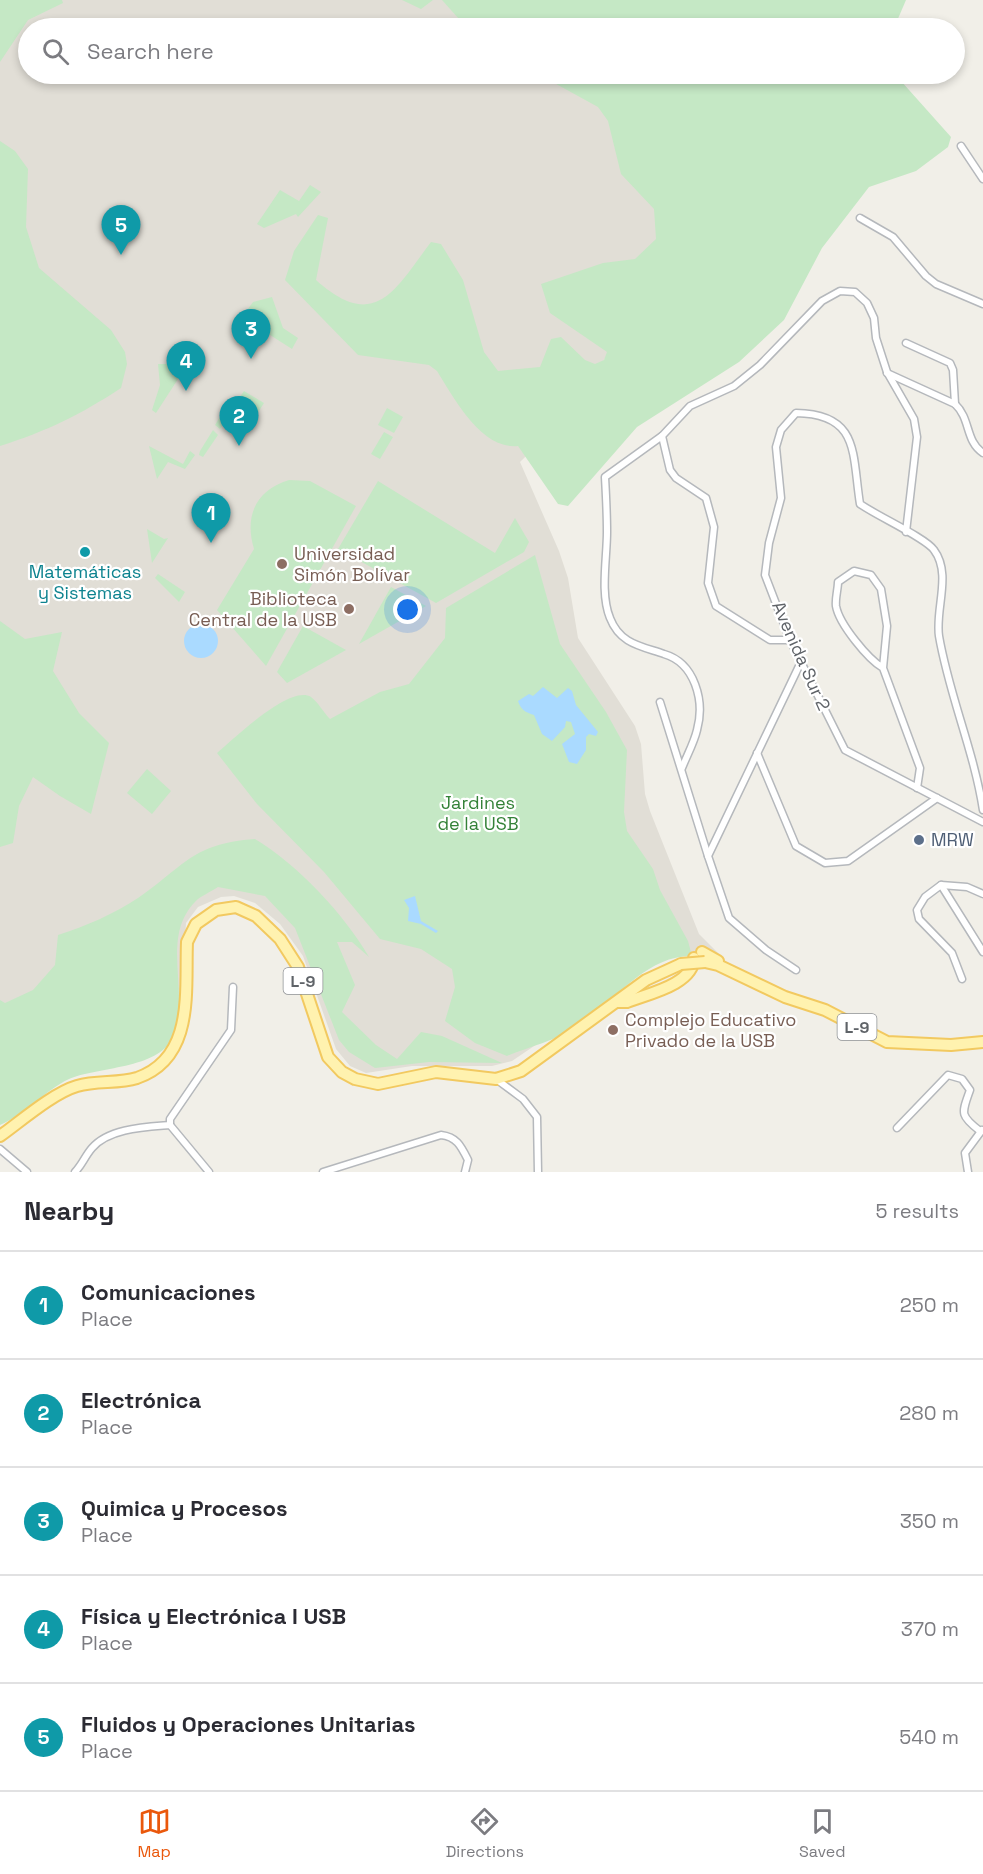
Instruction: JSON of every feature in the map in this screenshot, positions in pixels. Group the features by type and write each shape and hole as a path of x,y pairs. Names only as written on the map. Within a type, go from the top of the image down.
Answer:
{"main road":[{"name":"L-9","path":"0,1136 68,1090 86,1084 135,1078 164,1063 182,1030 187,942 190,933 203,917 223,908 243,909 256,916 289,951 305,987 324,1050 342,1072 366,1083 378,1084 436,1072 496,1079 521,1071 646,980 681,964 705,962 718,965 785,998 825,1010 887,1042 951,1045 983,1042"},
{"path":"618,1002 627,1002 678,981 689,972 698,955 738,975"}],"street":[{"path":"961,146 983,179"},
{"path":"860,218 893,237 926,276 983,304"},
{"path":"682,768 697,730 700,715 694,679 683,665 667,654 626,641 609,616 606,589 605,477 662,436 690,406 734,386 760,365 822,301 840,291 855,292 867,303 874,318 876,338 887,372 914,419 917,437 906,532 933,548 940,560 942,598 939,633 983,810"},
{"path":"906,344 950,363 953,369 955,404"},
{"path":"887,372 955,404 964,412 970,439 983,453"},
{"name":"Avenida Sur 2","path":"906,532 879,518 860,504 850,439 841,425 819,413 796,413 781,430 776,447 781,498 769,543 765,575 790,640 845,750 983,822"},
{"path":"662,436 670,470 676,478 706,498 714,527 708,583 716,606 771,640 790,640"},
{"path":"883,669 871,661 836,607 838,582 854,570 871,575 881,589 887,626 883,669 920,768 917,788"},
{"path":"708,856 801,662"},
{"path":"660,702 729,918 796,970"},
{"path":"757,753 796,846 825,862 848,861 937,798"},
{"path":"962,979 952,953 919,919 917,910 921,903 941,885 967,887 983,894"},
{"path":"941,885 983,952"},
{"path":"209,1172 170,1125 170,1119 231,1030 233,987"},
{"path":"897,1128 948,1075 962,1079 970,1090 963,1111 965,1120 982,1130 965,1153 968,1172"},
{"path":"496,1079 523,1100 537,1118 538,1172"},
{"path":"75,1172 92,1147 108,1137 130,1130 170,1125"},
{"path":"323,1172 441,1136 453,1137 460,1145 468,1160 465,1172"},
{"path":"0,1149 27,1172"}],"shaded area":[{"name":"Universidad Simón Bolívar","path":"0,0 768,0 769,18 18,18 18,84 767,84 761,126 565,418 520,462 559,551 568,578 578,638 635,726 641,744 645,794 650,811 699,934 719,954 694,953 661,960 512,1061 492,1066 412,1066 366,1073 350,1066 336,1049 303,956 280,924 255,903 234,896 221,897 198,907 186,923 180,1017 167,1039 109,1064 0,1103"}],"green space":[{"path":"0,0 62,0 63,3 32,18 18,18 18,35 0,62"},
{"path":"402,0 433,0 421,9"},
{"path":"442,0 906,0 898,18 458,18"},
{"path":"556,84 904,84 951,137 948,147 916,171 869,187 822,248 784,320 739,362 637,427 568,506 558,504 518,446 505,445 492,440 470,420 437,371 429,365 358,355 285,280 294,251 318,215 328,218 316,280 336,296 354,303 369,304 382,299 406,276 431,242 441,244 463,280 484,352 498,371 540,367 551,339 561,337 585,360 595,364 604,360 607,352 550,313 541,284 603,263 635,259 656,239 654,209 621,174 608,121 598,107"},
{"path":"0,141 15,151 28,169 26,227 39,268 111,330 125,352 127,364 121,388 63,422 0,446"},
{"path":"310,185 321,192 298,217 296,214 264,228 257,224 280,190 299,201"},
{"path":"272,297 283,328 298,338 292,349 242,317 253,302"},
{"path":"158,364 171,364 173,371 180,376 156,413 152,410 160,385"},
{"path":"244,391 264,403 257,414 237,401"},
{"path":"387,408 403,417 394,433 378,425"},
{"path":"224,410 229,415 220,429 215,425"},
{"path":"213,430 218,435 203,457 199,455 200,451"},
{"path":"384,432 393,437 380,459 371,454"},
{"path":"149,446 183,464 190,451 195,455 185,469 168,462 157,479"},
{"path":"289,480 310,481 356,506 266,666 217,610 254,549 251,526 255,506 268,490"},
{"path":"378,481 495,553 515,518 529,542 524,552 436,603 338,549"},
{"path":"147,529 164,539 168,538 152,563"},
{"name":"Jardines de la USB","path":"535,555 560,644 606,712 627,750 624,812 627,831 653,869 660,890 688,941 692,956 659,963 644,972 576,1028 507,1056 475,1043 445,1021 455,987 452,969 421,949 380,939 324,872 257,804 217,753 262,715 290,698 302,695 311,697 330,719 380,692 409,684 445,638 446,608"},
{"path":"158,574 185,592 179,602 155,578"},
{"path":"391,587 426,606 359,644"},
{"path":"0,621 25,639 62,632 53,671 79,713 109,743 91,814 33,777 19,806 13,843 0,847"},
{"path":"303,626 346,650 287,683 277,672"},
{"path":"147,769 171,791 152,814 127,793"},
{"path":"255,839 287,862 318,891 347,924 369,957 352,942 337,942 355,985 342,1012 376,1045 397,1059 421,1032 442,1036 502,1063 429,1062 375,1068 349,1052 339,1040 295,928 265,896 218,887 195,902 184,917 177,950 179,1004 177,1021 172,1038 165,1048 154,1056 126,1066 69,1079 0,1125 0,1000 5,1003 33,990 55,965 58,935 100,919 129,904 190,858 203,851 216,846"}],"water":[{"path":"201,624 213,629 218,641 213,653 201,658 189,653 184,641 189,629"},
{"path":"543,687 557,698 568,688 572,691 576,705 598,732 596,736 589,734 586,737 586,750 577,764 569,762 562,744 575,734 571,722 566,721 565,727 552,741 542,734 534,715 528,713 519,704 518,701 529,694 533,696"},
{"path":"415,896 421,921 438,931 436,933 421,924 408,921 409,908 404,900"}],"place":[{"name":"Fluidos y Operaciones Unitarias","path":"121,255"},
{"name":"Quimica y Procesos","path":"251,359"},
{"name":"Física y Electrónica I USB","path":"186,391"},
{"name":"Electrónica","path":"239,446"},
{"name":"Comunicaciones","path":"211,543"},
{"name":"Matemáticas y Sistemas","path":"85,552"},
{"name":"Universidad Simón Bolívar","path":"282,564"},
{"name":"Biblioteca Central de la USB","path":"349,609"},
{"name":"MRW","path":"919,840"},
{"name":"Complejo Educativo Privado de la USB","path":"613,1030"}]}
